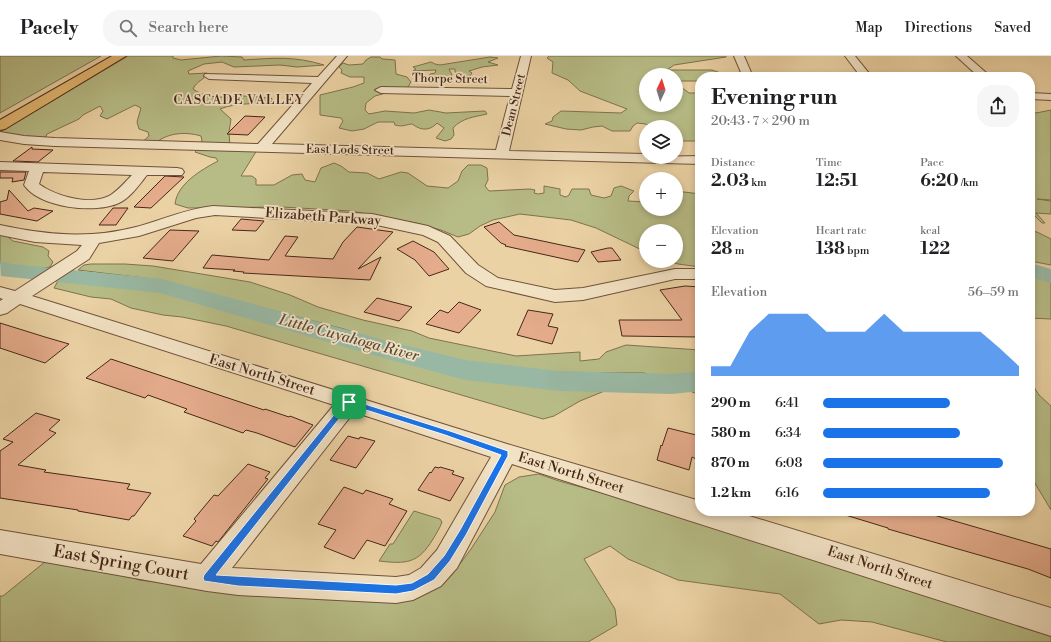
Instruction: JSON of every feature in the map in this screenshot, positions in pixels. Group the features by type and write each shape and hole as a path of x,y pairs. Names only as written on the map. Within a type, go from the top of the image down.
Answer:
{"main road":[{"path":"0,117 108,56"},
{"path":"0,126 120,56"}],"street":[{"path":"262,147 342,56"},
{"name":"Dean Street","path":"502,154 526,56"},
{"path":"739,56 746,72"},
{"path":"850,56 863,72"},
{"path":"961,56 980,72"},
{"path":"209,76 321,80"},
{"name":"Thorpe Street","path":"381,90 518,93"},
{"path":"1035,96 1051,97"},
{"name":"East Lods Street","path":"0,136 24,140 695,160"},
{"path":"2,156 24,140"},
{"path":"2,156 37,168 177,172"},
{"path":"37,168 31,185 37,191 50,198 68,202 90,203 115,200 142,173 137,171"},
{"name":"Elizabeth Parkway","path":"0,230 49,239 78,241 93,240 140,231 183,217 210,211 231,210 367,218 428,231 444,239 472,269 492,282 555,296 582,294 675,274 695,274"},
{"path":"13,296 83,255 93,240"},
{"name":"East North Street","path":"13,296 506,453 695,511"},
{"path":"207,578 349,402"},
{"name":"East Spring Court","path":"0,542 238,582 396,590 413,587 431,577 447,559 506,453"},
{"name":"East North Street","path":"713,516 1051,622"}],"green space":[{"path":"0,56 101,56 0,113"},
{"path":"128,56 173,56 173,58 181,60 221,56 242,57 244,60 284,58 303,60 324,65 297,67 280,65 234,67 222,62 204,64 188,71 189,74 207,73 193,89 199,93 219,97 252,96 271,98 274,101 233,105 220,109 231,119 229,132 230,147 200,146 202,141 201,136 182,133 164,138 153,145 140,144 149,136 148,132 139,129 137,122 141,108 135,105 107,119 100,116 103,111 100,106 83,115 79,119 47,134 44,141 0,132"},
{"path":"549,56 726,56 674,65 670,68 639,68 639,112 683,112 683,88 689,93 695,93 695,141 683,141 683,120 639,120 639,123 633,126 630,131 612,131 602,126 581,130 566,129 545,124 552,121 553,117 561,111 621,113 627,109 580,91 568,80 552,73 553,62 547,58"},
{"path":"371,57 395,60 396,74 407,77 411,82 408,87 375,96 366,103 365,110 369,114 385,111 414,113 429,110 446,113 485,111 487,114 468,118 460,122 453,128 454,135 451,139 445,141 436,138 444,128 437,123 428,129 420,128 412,124 397,126 394,122 378,122 364,129 352,131 339,128 343,121 341,118 320,115 320,95 364,83 364,77 350,77 341,73 342,70 339,67 343,63 349,65 363,64"},
{"path":"490,57 498,58 488,62 498,65 482,67 469,71 472,73 470,76 466,77 455,72 455,69 449,69 452,75 438,80 429,77 430,74 435,73 436,70 413,71 416,69 413,67 431,62 440,65"},
{"path":"683,70 712,70 718,72 695,72 695,81 683,81"},
{"path":"1051,110 1051,200 1037,199 1051,201 1051,214 1036,213 1045,223 1042,223 1035,216 1036,113"},
{"path":"198,149 257,150 241,176 252,176 256,179 256,185 274,185 292,175 302,174 305,180 315,182 321,168 334,163 349,172 367,173 379,179 401,172 408,173 427,186 448,188 458,181 462,171 468,165 481,165 487,168 488,180 485,186 489,191 530,189 535,190 534,193 538,194 544,193 544,186 560,189 560,195 566,197 572,189 589,189 591,195 604,198 611,196 614,188 621,186 634,191 629,196 628,201 639,202 639,216 683,216 683,192 695,193 695,266 683,265 683,224 639,224 639,249 596,228 571,220 520,214 493,220 480,226 469,234 458,237 441,230 416,223 351,211 282,207 188,208 175,204 180,190 191,178 218,161 216,158 195,152"},
{"path":"0,231 13,241 43,247 49,251 48,256 53,262 50,267 25,268 13,267 0,263"},
{"path":"1035,232 1051,239 1051,265 1035,262"},
{"path":"125,264 153,266 250,282 290,295 318,307 363,320 412,331 429,338 516,356 580,352 580,361 599,359 606,352 626,345 695,350 695,393 644,373 517,372 490,368 472,362 459,362 387,344 344,329 144,278 78,270 84,265"},
{"path":"1035,277 1051,282 1051,319 1035,318"},
{"path":"58,281 164,290 220,307 231,312 298,327 477,379 490,377 532,384 607,390 580,401 554,416 543,419 226,326 131,308 111,299 91,297 54,288"},
{"path":"1035,389 1039,395 1051,406 1051,510 1035,483"},
{"path":"539,474 631,501 1051,632 1051,642 947,642 872,622 841,620 819,624 780,594 678,580 628,559 610,546 584,559 615,609 617,625 588,642 0,642 0,596 3,596 46,561 69,562 84,570 120,572 139,580 293,598 388,600 437,584 451,576 495,512 505,485 519,477"},
{"path":"414,511 440,519 442,522 438,531 427,547 416,558 404,562 379,561 390,544 393,544"}],"building":[{"path":"245,116 265,117 248,135 227,134"},
{"path":"32,147 32,149 53,150 38,162 13,161"},
{"path":"0,172 26,172 24,180 12,182 13,178 0,178"},
{"path":"165,176 184,177 151,208 134,207"},
{"path":"9,190 28,211 34,208 53,211 37,221 0,214 0,202 7,200"},
{"path":"113,208 128,208 116,225 99,225"},
{"path":"241,219 264,221 256,231 232,230"},
{"path":"499,222 514,235 585,250 578,262 505,246 506,245 501,243 484,227"},
{"path":"357,227 393,232 358,269 381,257 370,280 243,273 244,272 233,271 235,270 203,268 212,255 269,260 285,236 298,237 285,256 333,259 343,242"},
{"path":"170,230 199,231 173,261 143,258"},
{"path":"413,241 434,252 449,269 429,276 415,260 397,249"},
{"path":"612,248 621,260 598,262 591,252"},
{"path":"685,286 695,287 695,337 622,336 619,320 682,320 660,290"},
{"path":"377,298 412,307 399,321 364,312"},
{"path":"459,302 481,310 459,333 426,324 440,310 448,313"},
{"path":"528,310 553,314 548,326 558,328 552,344 517,335"},
{"path":"0,323 69,344 45,363 0,348"},
{"path":"111,359 264,410 290,416 313,425 295,447 246,430 243,433 184,412 187,409 148,395 145,398 86,378"},
{"path":"36,413 60,420 49,430 56,433 18,465 46,470 44,472 130,484 127,489 151,493 134,516 132,516 129,520 78,510 0,498 0,451 13,442 3,439"},
{"path":"668,428 695,435 695,458 692,457 689,470 657,460 661,445 662,446"},
{"path":"348,436 359,439 360,437 375,441 356,468 330,460"},
{"path":"248,464 270,472 265,478 268,479 218,542 216,541 212,546 183,536 196,521 194,519 214,495 218,496"},
{"path":"435,467 454,471 452,474 464,478 450,501 418,490"},
{"path":"344,487 363,494 366,490 393,499 389,504 407,511 385,546 367,540 354,559 324,547 336,530 318,524"},
{"path":"849,516 937,516 1051,549 1051,578 1028,569"}],"waterway":[{"name":"Little Cuyahoga River","path":"0,268 9,271 162,286 379,348 465,370 560,381 672,384 695,382"},
{"name":"Little Cuyahoga River","path":"1035,271 1051,276"}],"district":[{"name":"CASCADE VALLEY","path":"239,100"}],"route":[{"path":"349,402 506,453 447,559 431,577 413,587 396,590 238,582 207,578 338,415 349,402"}]}
